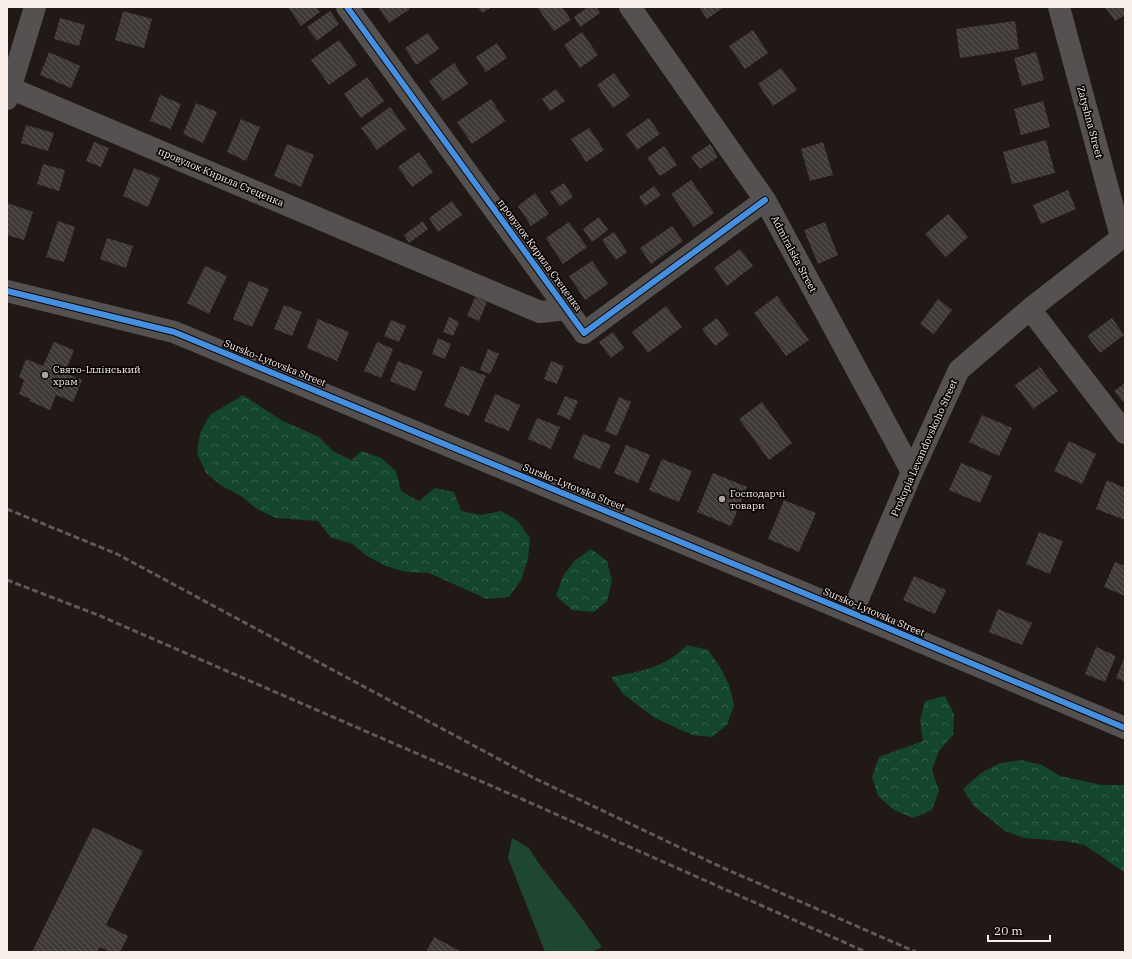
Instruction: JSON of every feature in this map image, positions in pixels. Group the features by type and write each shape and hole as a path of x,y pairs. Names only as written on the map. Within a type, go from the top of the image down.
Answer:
{"street":[{"path":"9,94 35,7"},
{"name":"провулок Кирила Стеценка","path":"347,7 584,333 765,200"},
{"name":"Admiralska Street","path":"630,7 765,200 912,472"},
{"name":"Zatyshna Street","path":"1059,7 1123,236"},
{"name":"провулок Кирила Стеценка","path":"9,94 540,312 567,309"},
{"name":"Prokopia Levandovskoho Street","path":"852,613 912,472 959,370 1030,309 1123,236"},
{"name":"Sursko-Lytovska Street","path":"7,291 174,332 852,613 1125,728"},
{"path":"1030,309 1125,433"}],"green space":[{"path":"243,395 281,420 319,437 333,451 351,460 362,451 381,458 396,471 401,491 419,501 435,488 454,492 461,511 481,515 501,511 518,521 530,538 528,559 521,580 509,597 487,599 429,573 406,572 386,566 367,556 351,543 331,538 318,521 276,518 257,509 241,496 222,486 206,473 197,453 200,433 210,415"},
{"path":"591,549 607,561 612,581 607,601 594,612 572,610 556,596 563,576 575,560"},
{"path":"687,645 708,650 720,667 729,685 734,705 727,725 712,737 692,735 655,718 623,694 611,677 641,671 656,666 670,659"},
{"path":"945,696 954,714 953,735 939,751 932,770 939,790 932,810 913,818 894,810 878,796 872,777 879,757 923,741 920,721 925,701"},
{"path":"1021,760 1042,765 1060,776 1102,785 1125,785 1125,873 1084,845 1064,841 1024,838 1005,831 974,806 963,789 981,773 1000,763"},
{"path":"512,838 529,848 540,865 578,913 602,947 592,952 545,952 508,858"}],"building":[{"path":"288,7 316,7 320,12 301,26"},
{"path":"378,7 408,7 410,9 389,23"},
{"path":"478,7 492,7 482,13"},
{"path":"537,7 562,7 571,20 554,31"},
{"path":"588,7 596,7 600,13 580,27 574,17"},
{"path":"699,7 724,7 707,19"},
{"path":"1105,7 1125,7 1125,15 1115,21"},
{"path":"123,11 152,19 144,48 115,40"},
{"path":"330,11 339,24 317,41 307,27"},
{"path":"60,18 85,25 79,46 54,39"},
{"path":"1015,21 1019,49 960,58 956,29"},
{"path":"753,30 768,53 745,69 729,46"},
{"path":"582,32 598,55 580,68 564,45"},
{"path":"428,33 439,49 416,65 405,48"},
{"path":"339,40 357,65 329,85 311,60"},
{"path":"497,43 507,58 486,72 476,57"},
{"path":"49,52 80,66 71,88 40,75"},
{"path":"1036,52 1044,80 1022,86 1014,58"},
{"path":"454,63 468,84 443,101 429,81"},
{"path":"781,68 797,90 773,106 758,84"},
{"path":"614,73 630,96 613,108 597,85"},
{"path":"367,77 384,101 361,118 344,94"},
{"path":"556,89 565,101 550,111 542,99"},
{"path":"160,95 181,104 171,129 150,121"},
{"path":"491,99 505,121 472,144 457,122"},
{"path":"1043,101 1050,127 1021,135 1014,109"},
{"path":"196,103 217,112 203,143 183,134"},
{"path":"390,107 406,129 377,150 361,128"},
{"path":"649,118 660,134 637,150 626,134"},
{"path":"241,119 260,127 246,161 227,152"},
{"path":"26,125 54,133 48,151 21,143"},
{"path":"589,128 604,150 586,162 571,139"},
{"path":"1046,140 1055,173 1012,184 1003,152"},
{"path":"94,142 109,148 101,167 86,161"},
{"path":"823,142 833,175 810,181 801,149"},
{"path":"287,144 314,155 301,187 274,176"},
{"path":"710,144 718,157 700,169 691,157"},
{"path":"664,146 677,165 660,176 647,158"},
{"path":"419,152 433,172 412,187 398,167"},
{"path":"43,164 65,170 59,191 37,184"},
{"path":"134,168 160,178 148,207 123,196"},
{"path":"691,180 714,213 694,227 671,194"},
{"path":"564,183 573,197 560,206 550,192"},
{"path":"654,186 661,195 645,206 639,197"},
{"path":"1068,190 1076,209 1041,224 1033,205"},
{"path":"535,193 549,214 531,226 518,206"},
{"path":"452,201 462,215 438,232 429,218"},
{"path":"7,203 33,212 24,240 7,235"},
{"path":"948,214 968,237 946,257 925,234"},
{"path":"599,217 608,230 592,242 583,229"},
{"path":"58,221 75,227 64,262 46,257"},
{"path":"423,221 428,229 409,243 404,235"},
{"path":"569,222 587,247 563,264 546,238"},
{"path":"825,222 838,255 818,264 804,230"},
{"path":"672,226 683,241 651,264 640,248"},
{"path":"614,232 627,252 616,260 602,240"},
{"path":"107,238 133,246 126,268 100,259"},
{"path":"740,249 753,266 727,286 714,268"},
{"path":"592,261 608,284 585,300 569,276"},
{"path":"205,266 227,276 209,314 187,303"},
{"path":"249,281 269,289 252,327 233,319"},
{"path":"777,296 809,340 786,356 754,313"},
{"path":"475,297 487,302 479,321 467,316"},
{"path":"938,299 952,310 934,334 920,324"},
{"path":"284,305 302,312 292,336 274,329"},
{"path":"666,306 682,327 648,353 632,332"},
{"path":"449,317 459,322 453,336 443,332"},
{"path":"717,318 729,335 715,346 702,329"},
{"path":"1112,318 1124,335 1100,353 1087,336"},
{"path":"318,319 349,332 337,361 307,348"},
{"path":"391,320 406,326 399,342 384,336"},
{"path":"613,332 624,348 611,358 599,342"},
{"path":"438,338 451,344 445,359 432,354"},
{"name":"Свято-Іллінський храм","path":"54,342 74,350 65,373 82,380 73,402 56,395 50,410 29,401 30,399 19,394 24,380 19,377 26,359 43,366"},
{"path":"377,342 393,349 381,378 364,371"},
{"path":"488,349 499,354 490,374 480,370"},
{"path":"398,361 423,371 415,391 390,381"},
{"path":"551,361 564,366 557,384 544,379"},
{"path":"461,366 486,376 469,416 444,406"},
{"path":"1040,367 1058,391 1033,409 1015,385"},
{"path":"1125,383 1125,400 1123,402 1114,391"},
{"path":"495,394 520,405 509,431 484,421"},
{"path":"565,396 578,401 570,420 557,414"},
{"path":"619,397 631,402 617,436 605,431"},
{"path":"762,402 792,443 769,460 739,419"},
{"path":"982,415 1012,428 999,456 969,442"},
{"path":"537,418 560,427 551,449 528,439"},
{"path":"583,434 611,445 600,469 573,458"},
{"path":"1069,441 1096,454 1082,484 1054,471"},
{"path":"626,445 650,455 638,483 614,473"},
{"path":"662,459 692,471 679,502 649,490"},
{"path":"961,463 992,476 980,503 949,490"},
{"name":"Господарчі товари","path":"713,473 747,487 731,526 697,512"},
{"path":"1107,480 1125,488 1125,520 1096,509"},
{"path":"784,500 816,513 799,552 768,539"},
{"path":"1039,532 1063,541 1050,574 1026,564"},
{"path":"1115,562 1125,566 1125,596 1104,587"},
{"path":"914,576 946,590 935,614 903,600"},
{"path":"998,609 1032,623 1022,645 989,632"},
{"path":"1096,647 1116,656 1105,682 1085,674"},
{"path":"1125,656 1125,682 1116,678"},
{"path":"93,827 143,851 106,925 128,936 120,952 109,952 100,947 97,952 32,952"},
{"path":"434,937 462,952 426,952"}],"railway":[{"path":"7,509 117,554 534,778 721,867 916,952"},
{"path":"7,580 98,615 524,800 866,952"}],"cycle path":[{"path":"347,7 584,333 765,200"},
{"path":"7,291 174,332 852,613 1125,728"}],"place":[{"name":"Свято-Іллінський храм","path":"45,375"},
{"name":"Господарчі товари","path":"722,499"}]}
